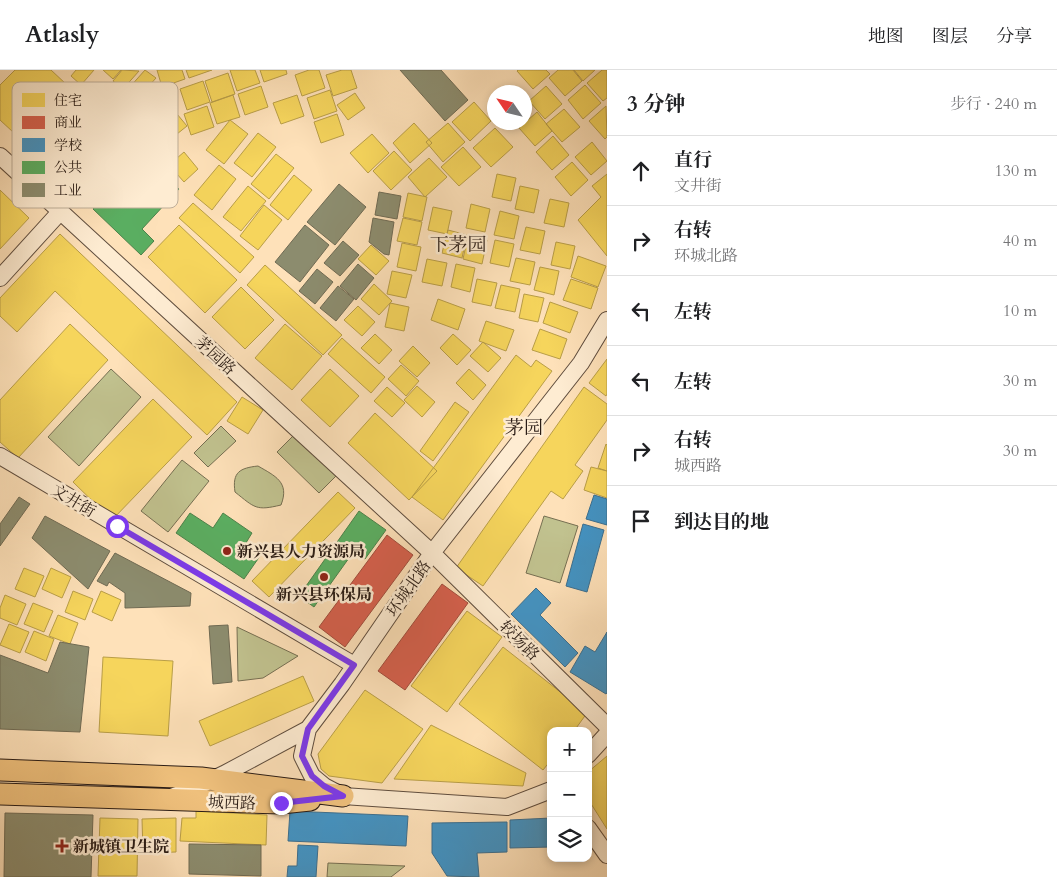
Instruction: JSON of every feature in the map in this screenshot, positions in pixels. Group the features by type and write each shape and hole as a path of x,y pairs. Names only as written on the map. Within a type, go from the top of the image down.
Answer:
{"main road":[{"path":"0,770 201,778 343,796"},
{"name":"城西路","path":"0,794 281,803 343,796"}],"street":[{"name":"茅园路","path":"0,156 12,167"},
{"name":"茅园路","path":"56,208 432,553"},
{"path":"0,278 60,212"},
{"name":"环城北路","path":"163,799 188,791 224,774 308,729 432,553 581,363 607,320"},
{"name":"文井街","path":"0,456 354,665"},
{"name":"较场路","path":"432,553 607,726"},
{"path":"308,729 302,756 312,776 324,786 343,796"},
{"path":"592,751 607,734"},
{"name":"城西路","path":"343,796 507,807 547,792"},
{"path":"592,834 607,855"}],"green space":[{"path":"111,369 141,397 79,466 48,437"},
{"path":"221,426 236,441 208,467 194,453"},
{"path":"294,435 336,476 319,493 277,452"},
{"path":"182,460 209,481 168,532 141,511"},
{"path":"258,466 275,477 282,485 284,491 281,505 266,508 256,507 235,492 235,480 239,472 246,468"},
{"path":"544,516 578,526 560,583 526,573"},
{"path":"237,627 298,656 263,678 238,681"},
{"path":"328,863 405,866 391,877 327,877"}],"building: 住宅":[{"path":"15,70 51,70 64,82 12,82 12,131 0,120 0,85"},
{"path":"76,70 94,70 84,82 78,82 71,76"},
{"path":"103,70 121,70 113,79"},
{"path":"122,70 139,71 129,82 113,81"},
{"path":"145,70 156,78 152,82 134,82"},
{"path":"157,70 182,70 185,79 176,82 161,82"},
{"path":"186,70 212,70 189,78"},
{"path":"230,70 255,70 260,83 237,91"},
{"path":"260,70 286,70 287,74 264,82"},
{"path":"309,70 319,70 325,88 302,96 295,75"},
{"path":"342,70 351,70 357,88 333,96 326,75"},
{"path":"546,70 550,74 533,89 532,85 529,85 517,71"},
{"path":"558,70 573,70 582,81 565,96 549,78"},
{"path":"574,70 595,70 583,81"},
{"path":"602,70 607,70 607,98 603,101 587,83"},
{"path":"228,73 235,94 212,102 205,81"},
{"path":"203,81 210,102 187,110 180,89"},
{"path":"585,85 601,103 583,119 568,100"},
{"path":"261,86 268,107 245,115 238,94"},
{"path":"546,86 562,104 545,119 532,104 532,98"},
{"path":"330,90 337,111 314,119 307,98"},
{"path":"355,93 365,108 348,120 337,105"},
{"path":"233,95 240,117 217,124 210,103"},
{"path":"297,95 304,116 281,124 273,103"},
{"path":"474,102 487,117 487,125 470,141 452,122"},
{"path":"207,106 214,127 191,135 184,114"},
{"path":"606,106 607,137 605,139 589,121"},
{"path":"564,109 580,127 562,142 546,124"},
{"path":"537,112 552,131 535,146 521,130 532,130 532,116"},
{"path":"337,114 344,135 321,143 314,122"},
{"path":"178,115 187,126 178,133"},
{"path":"230,120 248,134 224,164 206,150"},
{"path":"414,123 432,143 410,163 393,143"},
{"path":"448,123 465,142 443,162 426,142"},
{"path":"493,130 497,130 513,147 491,167 473,148"},
{"path":"258,133 276,147 252,177 234,163"},
{"path":"372,134 389,153 368,173 350,153"},
{"path":"553,136 569,155 552,170 536,152"},
{"path":"592,142 607,161 591,175 575,157"},
{"path":"463,147 481,167 459,186 441,167"},
{"path":"394,151 412,170 391,190 373,171"},
{"path":"184,152 198,169 184,182 178,175 178,157"},
{"path":"276,154 294,168 269,199 251,184"},
{"path":"429,158 447,177 425,197 408,177"},
{"path":"572,162 588,180 571,196 555,177"},
{"path":"219,165 236,179 212,210 194,195"},
{"path":"497,174 516,178 511,201 492,197"},
{"path":"607,174 607,256 578,220 601,197 592,186"},
{"path":"294,175 312,190 288,220 270,205"},
{"path":"248,186 266,201 241,231 223,217"},
{"path":"520,186 539,190 534,213 515,209"},
{"path":"0,190 12,202 12,208 19,208 29,218 0,249"},
{"path":"408,193 427,197 422,221 403,217"},
{"path":"550,199 569,203 564,227 544,223"},
{"path":"193,203 254,257 240,273 179,218"},
{"path":"471,204 490,209 485,232 466,228"},
{"path":"264,205 282,220 258,250 240,236"},
{"path":"433,207 452,211 447,234 428,230"},
{"path":"500,211 519,216 514,239 494,235"},
{"path":"403,218 422,222 417,245 397,241"},
{"path":"179,225 237,280 205,313 148,257"},
{"path":"526,227 545,231 540,254 520,250"},
{"path":"448,230 467,235 462,258 442,253"},
{"path":"60,234 237,402 207,435 55,291 17,332 0,316 0,298"},
{"path":"468,236 487,240 482,264 463,259"},
{"path":"495,240 514,244 509,267 490,263"},
{"path":"556,242 575,246 570,269 551,265"},
{"path":"402,243 421,247 416,271 397,267"},
{"path":"371,245 389,261 376,275 358,259"},
{"path":"578,256 606,266 598,287 571,277"},
{"path":"516,258 535,262 530,285 510,281"},
{"path":"427,259 447,263 442,286 422,282"},
{"path":"456,264 475,268 470,292 451,287"},
{"path":"265,265 342,335 323,355 247,285"},
{"path":"540,267 559,271 554,295 534,290"},
{"path":"392,271 412,275 406,298 387,294"},
{"path":"477,279 497,283 491,306 472,302"},
{"path":"571,279 598,288 591,309 563,300"},
{"path":"374,284 392,301 379,315 361,299"},
{"path":"501,285 520,289 515,312 495,308"},
{"path":"241,287 274,320 245,349 212,317"},
{"path":"524,294 544,298 538,322 519,318"},
{"path":"438,299 465,309 458,330 431,320"},
{"path":"550,302 578,312 570,333 543,323"},
{"path":"390,303 409,307 404,331 385,327"},
{"path":"358,306 375,322 362,336 344,320"},
{"path":"486,321 514,330 506,351 479,341"},
{"path":"70,324 108,360 18,458 0,442 0,400"},
{"path":"285,324 322,356 292,390 255,358"},
{"path":"540,329 567,339 560,359 532,350"},
{"path":"375,334 392,350 379,364 361,348"},
{"path":"453,334 471,350 457,365 440,348"},
{"path":"342,338 385,377 371,393 328,354"},
{"path":"483,342 501,358 488,372 470,356"},
{"path":"413,346 430,363 417,377 399,361"},
{"path":"516,355 531,367 536,360 552,371 443,520 412,497"},
{"path":"607,359 607,394 606,396 589,383"},
{"path":"401,365 419,381 406,396 388,379"},
{"path":"330,369 359,396 330,427 301,400"},
{"path":"469,369 486,385 473,400 456,383"},
{"path":"417,386 435,402 422,417 404,400"},
{"path":"387,387 405,403 392,417 374,401"},
{"path":"584,387 607,404 607,420 575,465 583,471 563,499 551,491 483,586 456,568"},
{"path":"242,397 263,410 248,434 227,421"},
{"path":"153,399 192,437 112,520 73,482"},
{"path":"455,402 469,412 433,461 420,451"},
{"path":"375,413 437,471 409,500 348,443"},
{"path":"607,445 607,471 598,468"},
{"path":"591,467 607,471 607,498 584,490"},
{"path":"338,492 355,508 269,597 252,581"},
{"path":"24,568 44,576 35,597 15,589"},
{"path":"51,568 71,577 62,598 42,589"},
{"path":"73,591 93,599 85,620 65,612"},
{"path":"101,591 121,600 112,621 92,612"},
{"path":"5,595 26,604 17,625 0,618 0,608"},
{"path":"33,603 53,611 44,632 24,624"},
{"path":"467,611 502,637 447,712 411,686"},
{"path":"58,615 78,623 70,644 49,636"},
{"path":"9,624 29,632 20,653 0,645"},
{"path":"34,631 54,639 46,661 25,652"},
{"path":"503,647 587,713 577,727 547,727 547,765 543,770 459,704"},
{"path":"103,657 173,661 168,736 99,732"},
{"path":"303,676 314,701 210,746 199,721"},
{"path":"365,690 423,729 382,783 329,776 321,769 318,754"},
{"path":"431,725 526,773 523,786 394,779"},
{"path":"607,756 607,829 592,805 592,769"},
{"path":"196,811 267,815 266,845 180,841 182,818 196,818"},
{"path":"100,818 138,819 137,876 98,876"},
{"path":"176,818 176,852 143,853 142,819"}],"building: 商业":[{"path":"387,535 413,555 345,647 319,627"},
{"path":"442,584 468,603 405,690 378,671"}],"building: 学校":[{"path":"594,495 607,499 607,525 586,519"},
{"path":"583,524 604,530 587,592 566,586"},
{"path":"536,588 551,603 540,615 578,653 565,667 511,614"},
{"path":"607,632 606,694 570,672 585,646 595,652"},
{"path":"290,811 408,816 406,846 288,841"},
{"path":"547,818 547,847 510,848 510,820"},
{"path":"507,822 507,852 477,853 479,877 447,876 432,853 432,823"},
{"path":"298,845 318,846 316,877 287,877 288,866 297,866"}],"building: 公共":[{"path":"161,208 142,229 154,241 141,255 93,209"},
{"name":"新兴县环保局","path":"359,511 386,530 365,559 354,551 314,607 299,596"},
{"name":"新兴县人力资源局","path":"190,513 213,528 223,513 252,533 244,546 260,556 244,579 176,533"}],"building: 工业":[{"path":"400,70 441,70 468,100 445,121"},
{"path":"339,184 366,207 335,245 307,222"},
{"path":"379,192 401,196 397,219 375,215"},
{"path":"373,218 394,222 389,255 384,254 369,242"},
{"path":"305,225 329,245 300,282 275,262"},
{"path":"343,241 359,255 340,276 324,263"},
{"path":"358,264 374,278 356,300 340,286"},
{"path":"317,269 333,282 315,304 299,291"},
{"path":"338,286 354,299 336,321 320,308"},
{"path":"19,497 30,504 0,546 0,524"},
{"path":"45,516 110,551 88,589 32,538"},
{"path":"115,553 191,593 190,606 125,608 125,593 109,582 107,586 97,581"},
{"path":"228,625 232,682 213,684 209,626"},
{"path":"60,642 89,647 80,732 0,729 0,655 48,673"},
{"path":"5,813 93,815 91,877 4,877"},
{"path":"189,844 261,845 261,876 189,874"}],"place":[{"name":"新兴县人力资源局","path":"227,551"},
{"name":"新兴县环保局","path":"324,577"},
{"name":"新城镇卫生院","path":"62,846"}],"district":[{"name":"下茅园","path":"458,244"},
{"name":"茅园","path":"524,427"}],"route":[{"path":"117,526 354,665 308,729 302,756 312,776 324,786 343,796 281,803"}]}
